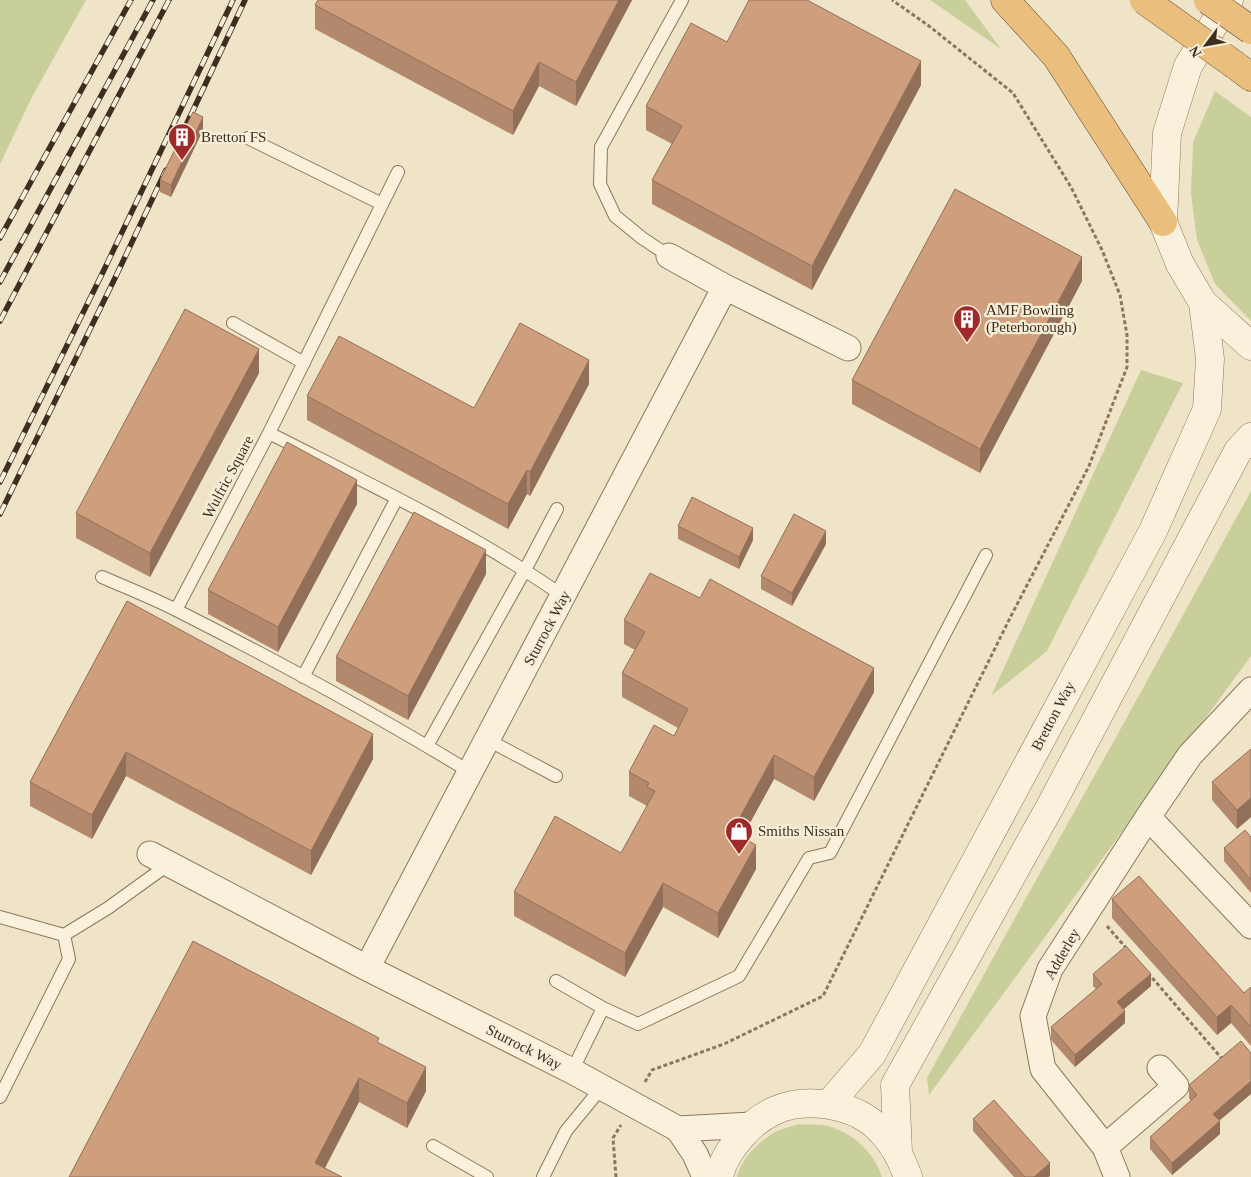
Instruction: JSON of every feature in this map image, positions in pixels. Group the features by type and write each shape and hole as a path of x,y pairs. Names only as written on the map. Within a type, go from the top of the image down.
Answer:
{"highway":[{"path":"1004,0 1056,56 1163,222"},
{"path":"1144,0 1243,71"},
{"path":"1208,0 1251,30"}],"street":[{"path":"1229,0 1188,66 1167,133 1163,222 1180,264 1204,303 1251,346"},
{"path":"669,256 725,287 848,348"},
{"name":"Sturrock Way","path":"367,968 725,287"},
{"name":"Bretton Way","path":"829,1104 872,1054 1153,531 1207,409 1210,359 1204,303"},
{"path":"898,1152 895,1085 1051,805 1238,450 1251,437"},
{"name":"Adderley","path":"1117,1177 1105,1147 1043,1068 1034,1016 1050,968 1148,817 1190,755 1251,690"},
{"path":"1148,817 1251,925"},
{"name":"Sturrock Way","path":"159,858 367,968 572,1071 678,1129 695,1154 705,1177"},
{"path":"1105,1147 1176,1086 1160,1068"},
{"path":"719,1177 731,1148 751,1125 774,1111 801,1104 829,1104 856,1113 880,1129 898,1152 908,1177"},
{"path":"678,1129 751,1125"}],"lane":[{"path":"669,256 642,238 615,216 600,184 601,147 682,0"},
{"path":"248,138 382,204"},
{"path":"269,433 398,172"},
{"path":"233,323 304,363"},
{"name":"Wulfric Square","path":"176,610 269,433 397,498 526,570 563,596"},
{"path":"303,677 397,498"},
{"path":"427,746 526,570 557,509"},
{"path":"556,981 603,1008 638,1024 739,976 809,858 830,852 986,555"},
{"path":"102,577 176,610 303,677 470,772"},
{"path":"488,740 556,776"},
{"path":"0,917 64,934 108,908 159,858"},
{"path":"0,1097 69,959 64,934"},
{"path":"572,1071 603,1008"},
{"path":"543,1177 566,1132 602,1087"},
{"path":"433,1146 487,1177"}],"path":[{"path":"652,1070 724,1044 823,996 1007,624 1089,466 1126,367 1127,335 1120,295 1102,250 1071,188 1013,93 929,26 892,0"},
{"path":"1090,906 1128,951"},
{"path":"1147,973 1224,1061"},
{"path":"1217,1067 1230,1057"},
{"path":"613,1138 616,1177"}],"green space":[{"path":"0,0 86,0 32,97 0,164"},
{"path":"930,0 965,0 1001,49"},
{"path":"1215,91 1251,117 1251,321 1215,284 1197,240 1191,194 1193,142"},
{"path":"1141,370 1183,383 1047,651 991,696"},
{"path":"1251,491 1251,656 929,1095 927,1078"},
{"path":"799,1124 823,1125 851,1137 867,1150 882,1177 737,1177 742,1164 750,1152 761,1142 778,1131"}],"building":[{"path":"318,0 619,0 576,82 539,62 513,111 315,5"},
{"path":"749,0 807,0 921,61 812,266 652,180 682,126 646,106 691,23 727,42"},
{"path":"193,112 203,117 171,185 160,180"},
{"name":"AMF Bowling (Peterborough)","path":"955,189 1082,257 980,449 852,380"},
{"path":"185,309 259,349 150,553 76,513"},
{"path":"520,323 589,360 530,472 527,470 508,504 307,396 339,336 474,408"},
{"path":"287,442 357,480 278,627 208,590"},
{"path":"692,497 753,528 739,557 678,526"},
{"path":"414,512 486,550 408,696 336,657"},
{"path":"794,514 826,531 792,593 761,576"},
{"path":"650,573 700,598 710,579 874,668 814,777 774,755 732,832 756,845 718,913 663,883 625,953 514,892 555,816 621,853 655,791 647,787 649,783 629,772 654,725 674,736 688,709 622,673 645,632 624,620"},
{"path":"127,601 373,734 311,851 126,752 92,815 30,782"},
{"path":"1251,749 1251,798 1237,810 1212,782"},
{"path":"1245,830 1251,837 1251,880 1224,848"},
{"path":"1139,876 1244,993 1251,987 1251,1027 1231,1005 1217,1017 1112,899"},
{"path":"193,941 379,1038 377,1042 426,1067 407,1103 359,1078 315,1163 342,1177 69,1177"},
{"path":"1126,946 1151,974 1117,1002 1125,1011 1075,1055 1051,1027 1102,984 1093,974"},
{"path":"1241,1041 1251,1053 1251,1081 1213,1114 1220,1121 1172,1163 1150,1137 1197,1095 1189,1085"},
{"path":"994,1100 1050,1163 1034,1177 1025,1177 973,1119"}],"railway":[{"path":"0,238 131,0"},
{"path":"0,282 153,0"},
{"path":"0,321 169,0"},
{"path":"0,482 233,0"},
{"path":"181,136 245,0"},
{"path":"0,514 166,170"}],"place":[{"name":"Bretton FS","path":"182,161"},
{"name":"AMF Bowling (Peterborough)","path":"967,343"},
{"name":"Smiths Nissan","path":"739,855"}]}
